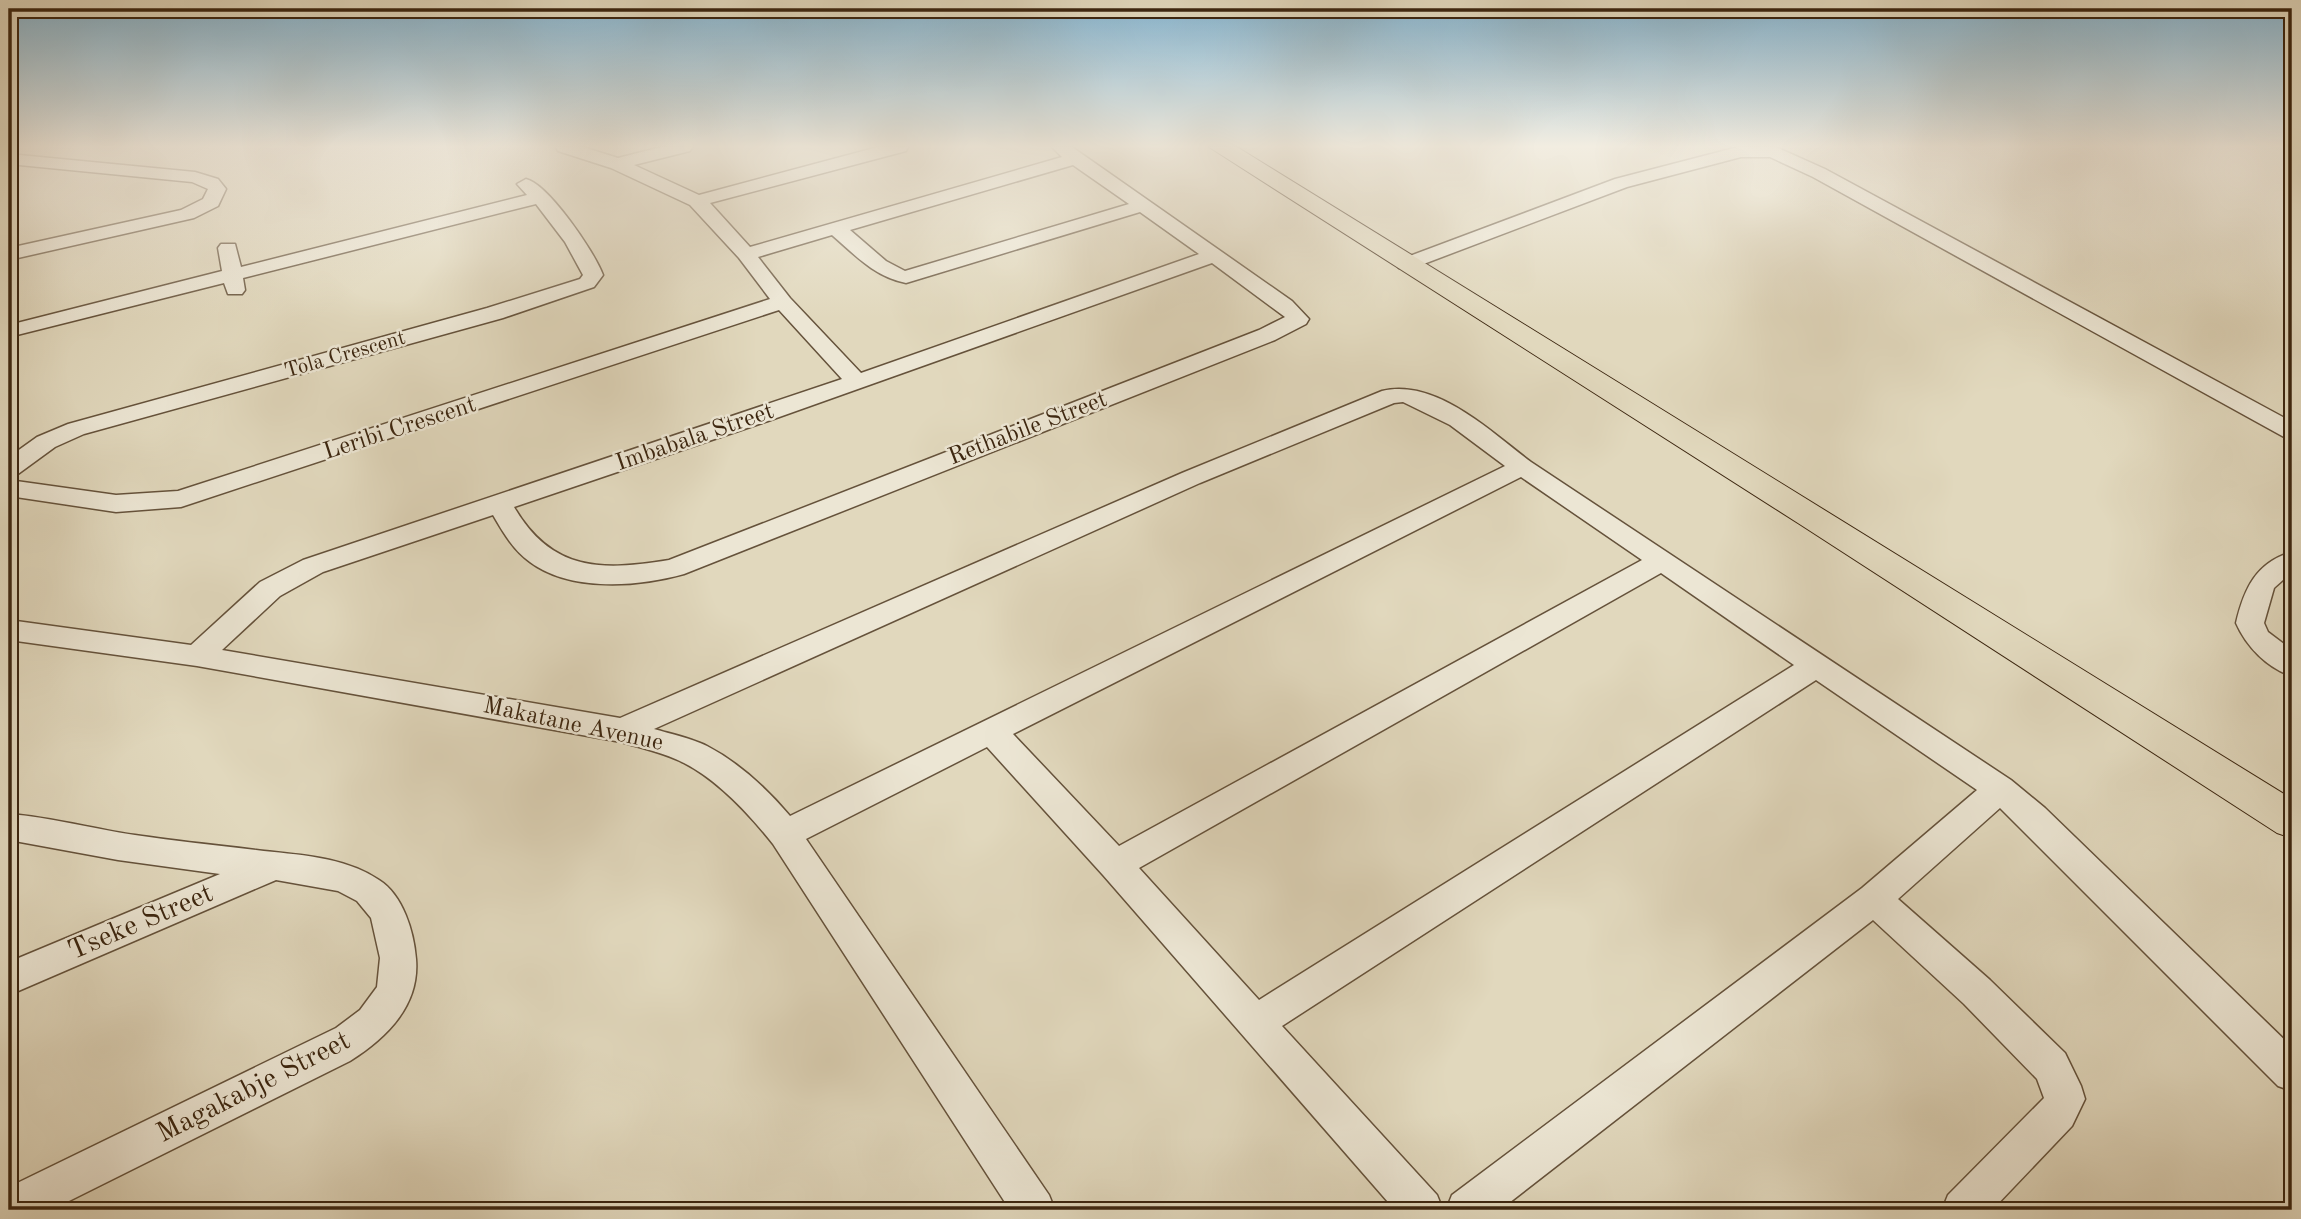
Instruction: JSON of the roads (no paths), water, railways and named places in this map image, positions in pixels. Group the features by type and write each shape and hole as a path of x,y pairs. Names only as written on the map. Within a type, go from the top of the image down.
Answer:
{"main road":[{"path":"1310,204 1813,517 2292,821"}],"street":[{"path":"9,254 187,214 207,204"},
{"name":"Tola Crescent","path":"9,331 110,305 234,284 483,204"},
{"name":"Tola Crescent","path":"9,469 46,442 76,429 495,313 587,283 593,278 593,271 544,204"},
{"path":"700,204 746,254 783,302 857,382"},
{"path":"746,254 837,229 913,204"},
{"name":"Rethabile Street","path":"499,503 525,544 545,561 565,568 614,575 640,575 674,568 1267,335 1298,319 1285,305 1138,204"},
{"path":"1406,264 1566,204"},
{"path":"1876,204 2292,432"},
{"path":"837,229 886,270 899,277 906,277 1141,206"},
{"path":"442,215 457,237"},
{"path":"228,247 234,284"},
{"name":"Imbabala Street","path":"197,656 270,589 294,574 857,382 1215,255"},
{"name":"Leribi Crescent","path":"9,488 120,505 145,505 181,499 783,302"},
{"path":"622,730 1191,478 1398,394 1411,395 1438,408 2000,789 2033,817 2292,1073"},
{"path":"785,834 1522,467"},
{"path":"1115,865 1661,561"},
{"path":"2292,561 2279,567 2262,581 2250,623 2257,638 2292,664"},
{"name":"Makatane Avenue","path":"9,630 197,656 622,730 693,753 710,763 763,807 785,834 1034,1210"},
{"path":"1254,1023 1815,666"},
{"path":"992,732 1115,865 1422,1210"},
{"path":"1467,1210 1874,899 2000,789"},
{"name":"Magakabje Street","path":"9,827 97,843 319,872 368,890 381,902 389,919 399,966 398,983 382,1014 365,1032 9,1209"},
{"name":"Tseke Street","path":"9,979 274,866"},
{"path":"1874,899 1977,992 2051,1066 2062,1086 2065,1099 2058,1112 1963,1210"}]}
